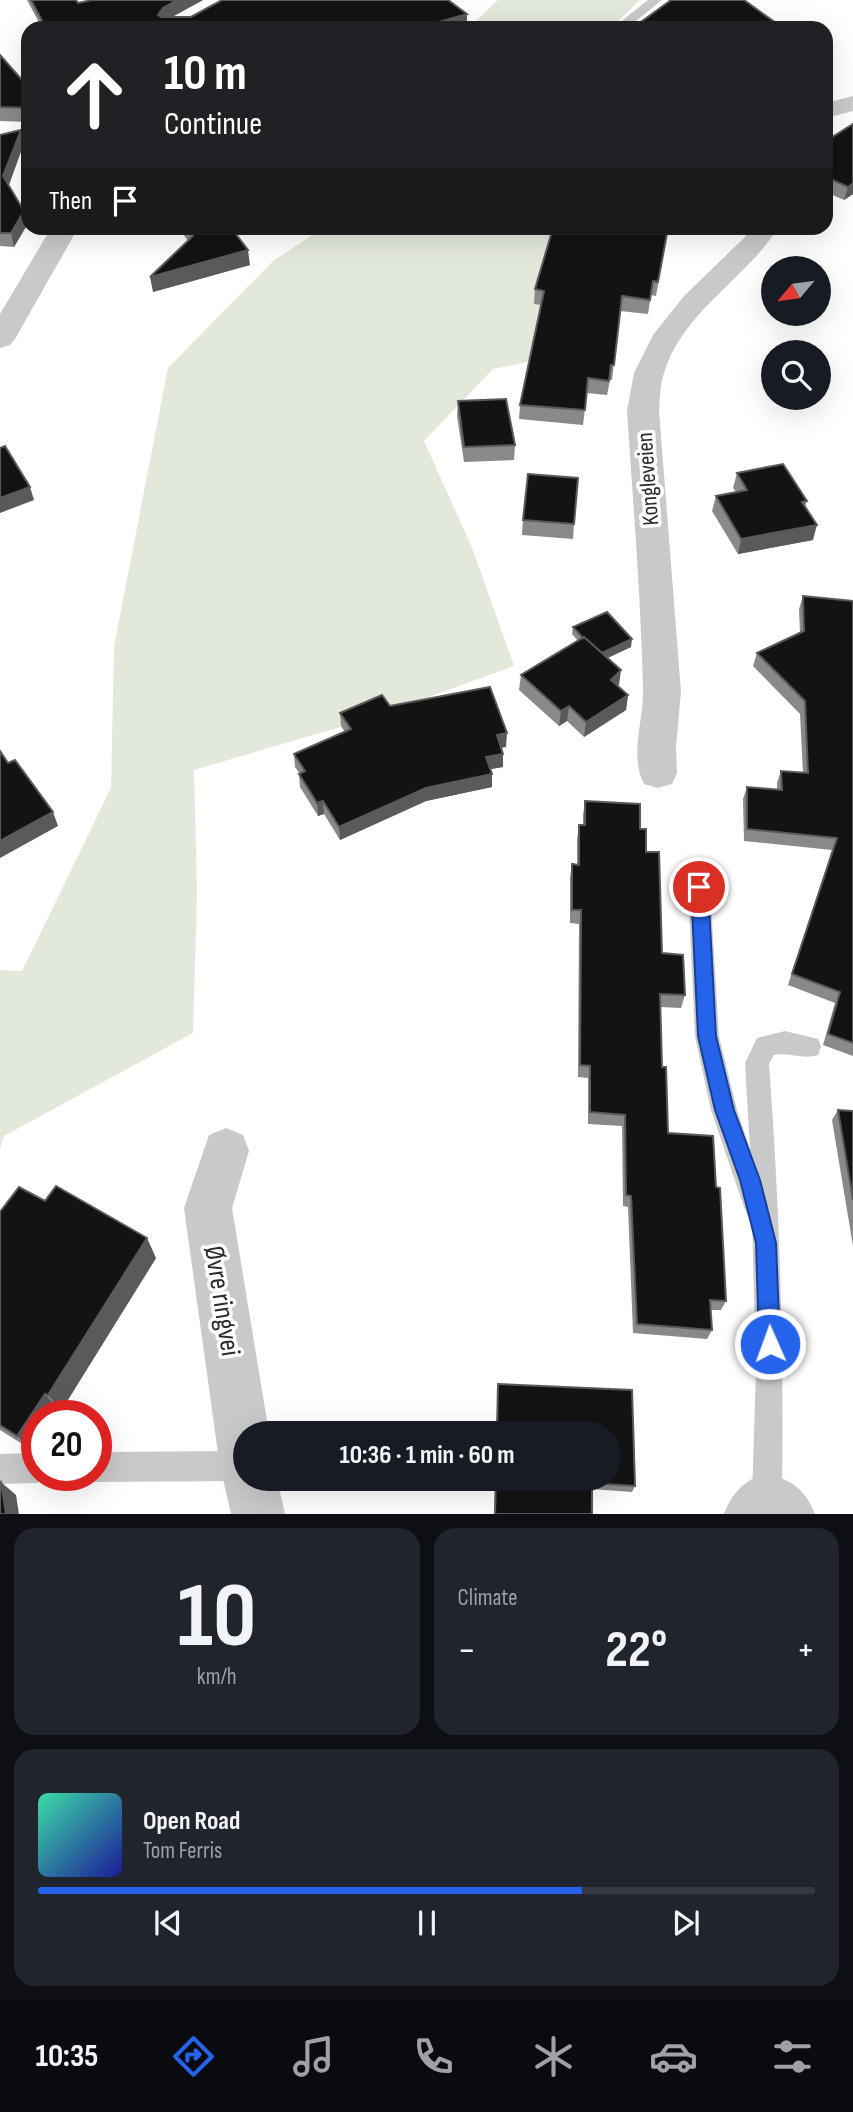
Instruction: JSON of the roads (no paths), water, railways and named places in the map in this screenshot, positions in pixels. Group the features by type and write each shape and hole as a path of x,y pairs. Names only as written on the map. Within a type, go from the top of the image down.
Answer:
{"street":[{"path":"833,109 853,103"},
{"path":"0,339 60,235"},
{"name":"Kongleveien","path":"658,773 657,746 662,692 643,411 649,374 663,344 681,317 760,235"},
{"name":"Øvre ringvei","path":"226,1152 208,1208 240,1421"},
{"path":"252,1491 257,1514"}],"lane":[{"path":"628,21 656,0"},
{"path":"699,887 707,1036 724,1110 750,1180 766,1243"},
{"path":"769,1509 770,1369 757,1063 766,1045 785,1042 809,1047"},
{"path":"112,1467 233,1466"},
{"path":"0,1469 21,1468"}]}
